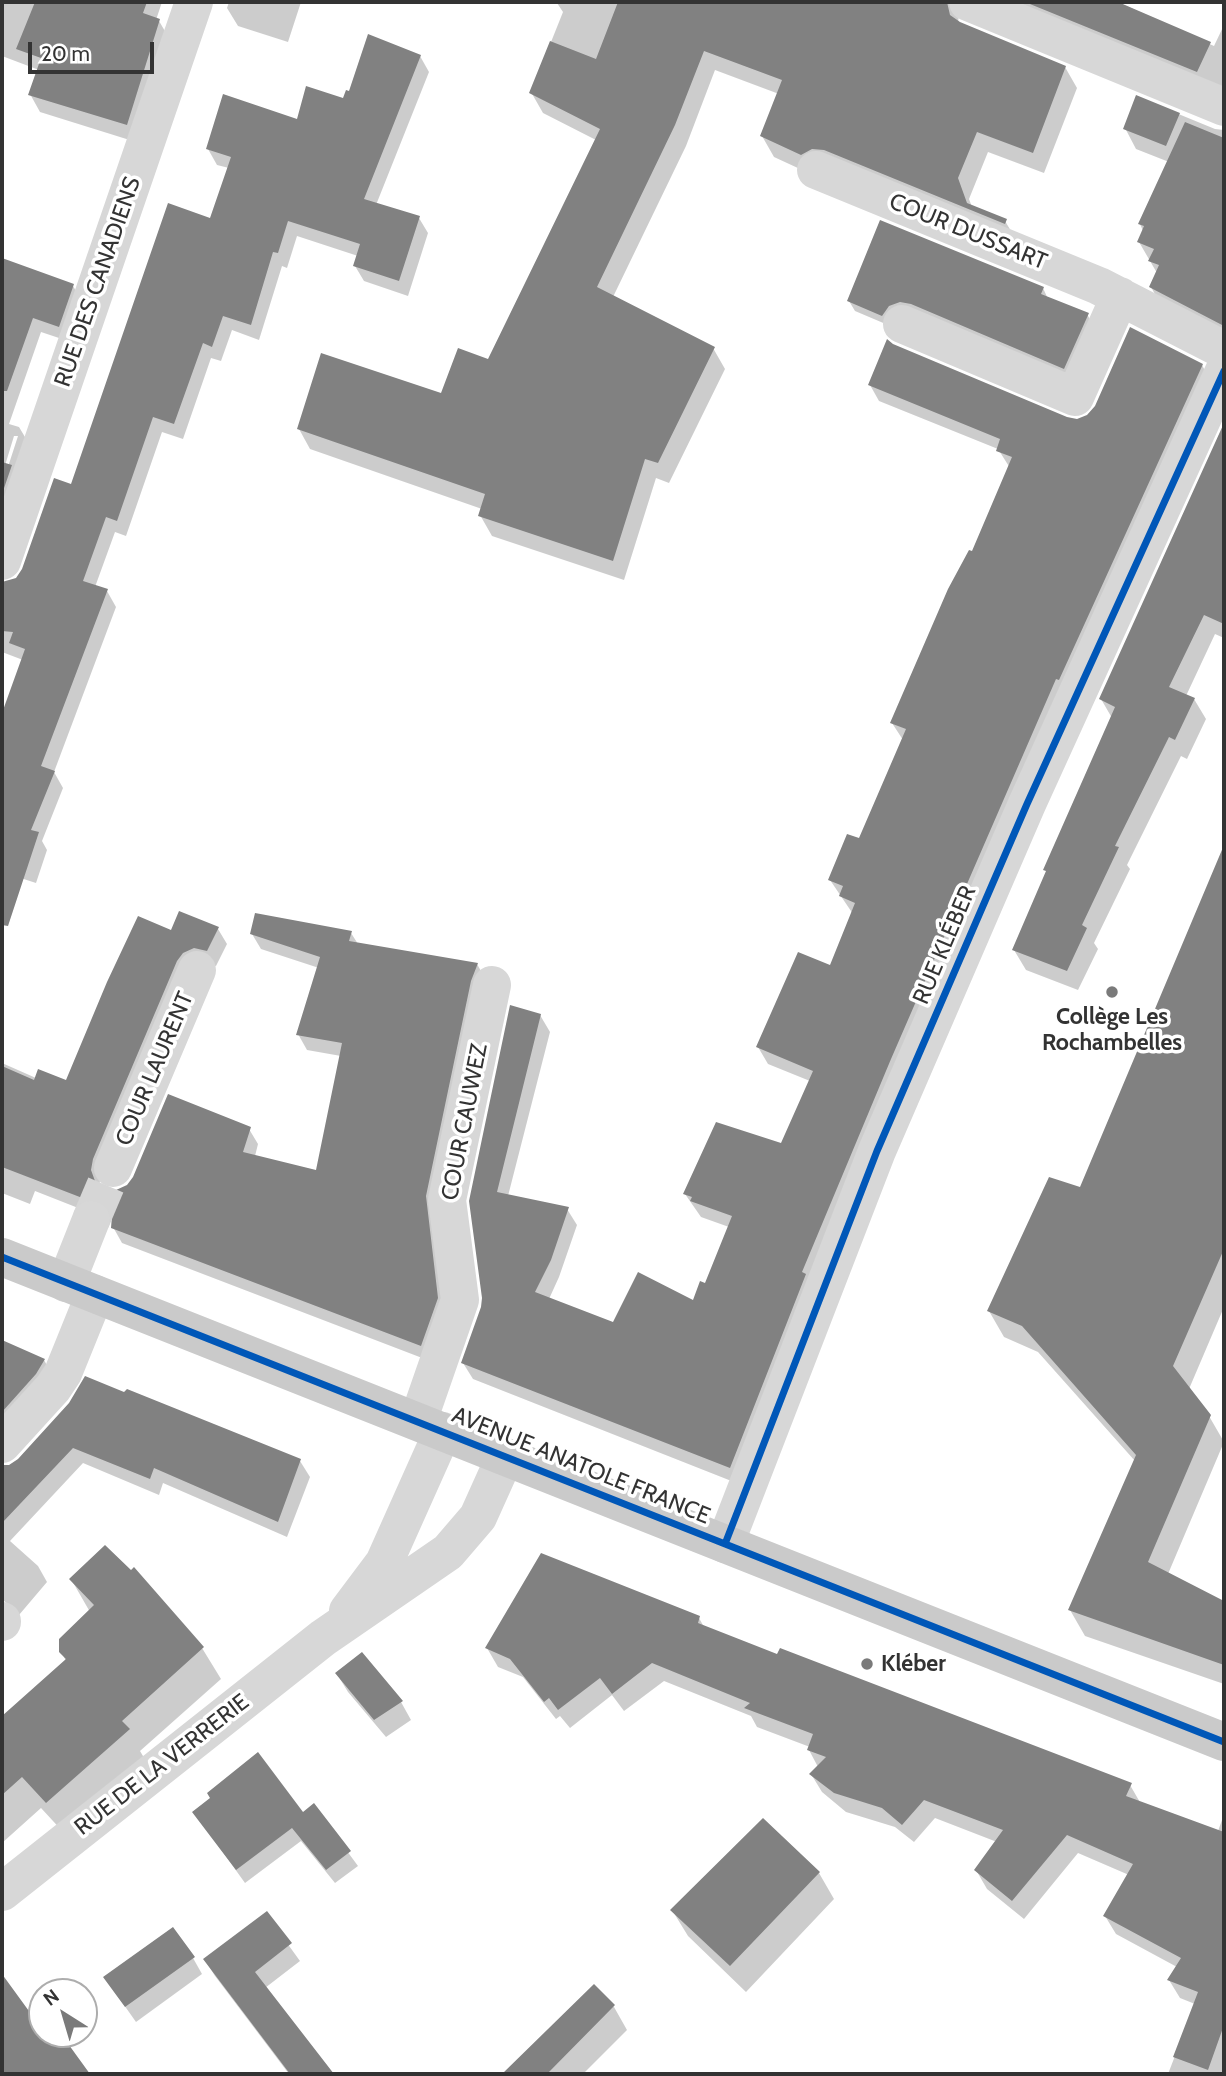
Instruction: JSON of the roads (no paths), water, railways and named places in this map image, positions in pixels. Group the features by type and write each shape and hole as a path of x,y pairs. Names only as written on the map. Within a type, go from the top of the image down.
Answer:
{"main road":[{"name":"AVENUE ANATOLE FRANCE","path":"2,1257 1224,1742"}],"street":[{"name":"RUE DES CANADIENS","path":"2,561 194,2"},
{"path":"968,2 1224,107"},
{"name":"COUR DUSSART","path":"816,170 1120,296 1224,350"},
{"path":"902,324 1075,397 1120,296"},
{"name":"RUE KLÉBER","path":"725,1544 877,1151 1027,804 1224,371"},
{"name":"COUR LAURENT","path":"113,1168 197,970"},
{"name":"COUR CAUWEZ","path":"430,1426 460,1300 447,1200 492,985"},
{"path":"2,1444 53,1388 62,1373 81,1288 92,1220"},
{"name":"RUE DE LA VERRERIE","path":"323,1639 351,1608 384,1563 430,1426"},
{"name":"RUE DE LA VERRERIE","path":"2,1892 323,1639 430,1567 463,1538 478,1517 505,1457"}],"tunnel":[{"path":"91,1220 113,1168"}],"place":[{"name":"Collège Les Rochambelles","path":"1112,992"},
{"name":"Kléber","path":"867,1664"}]}
